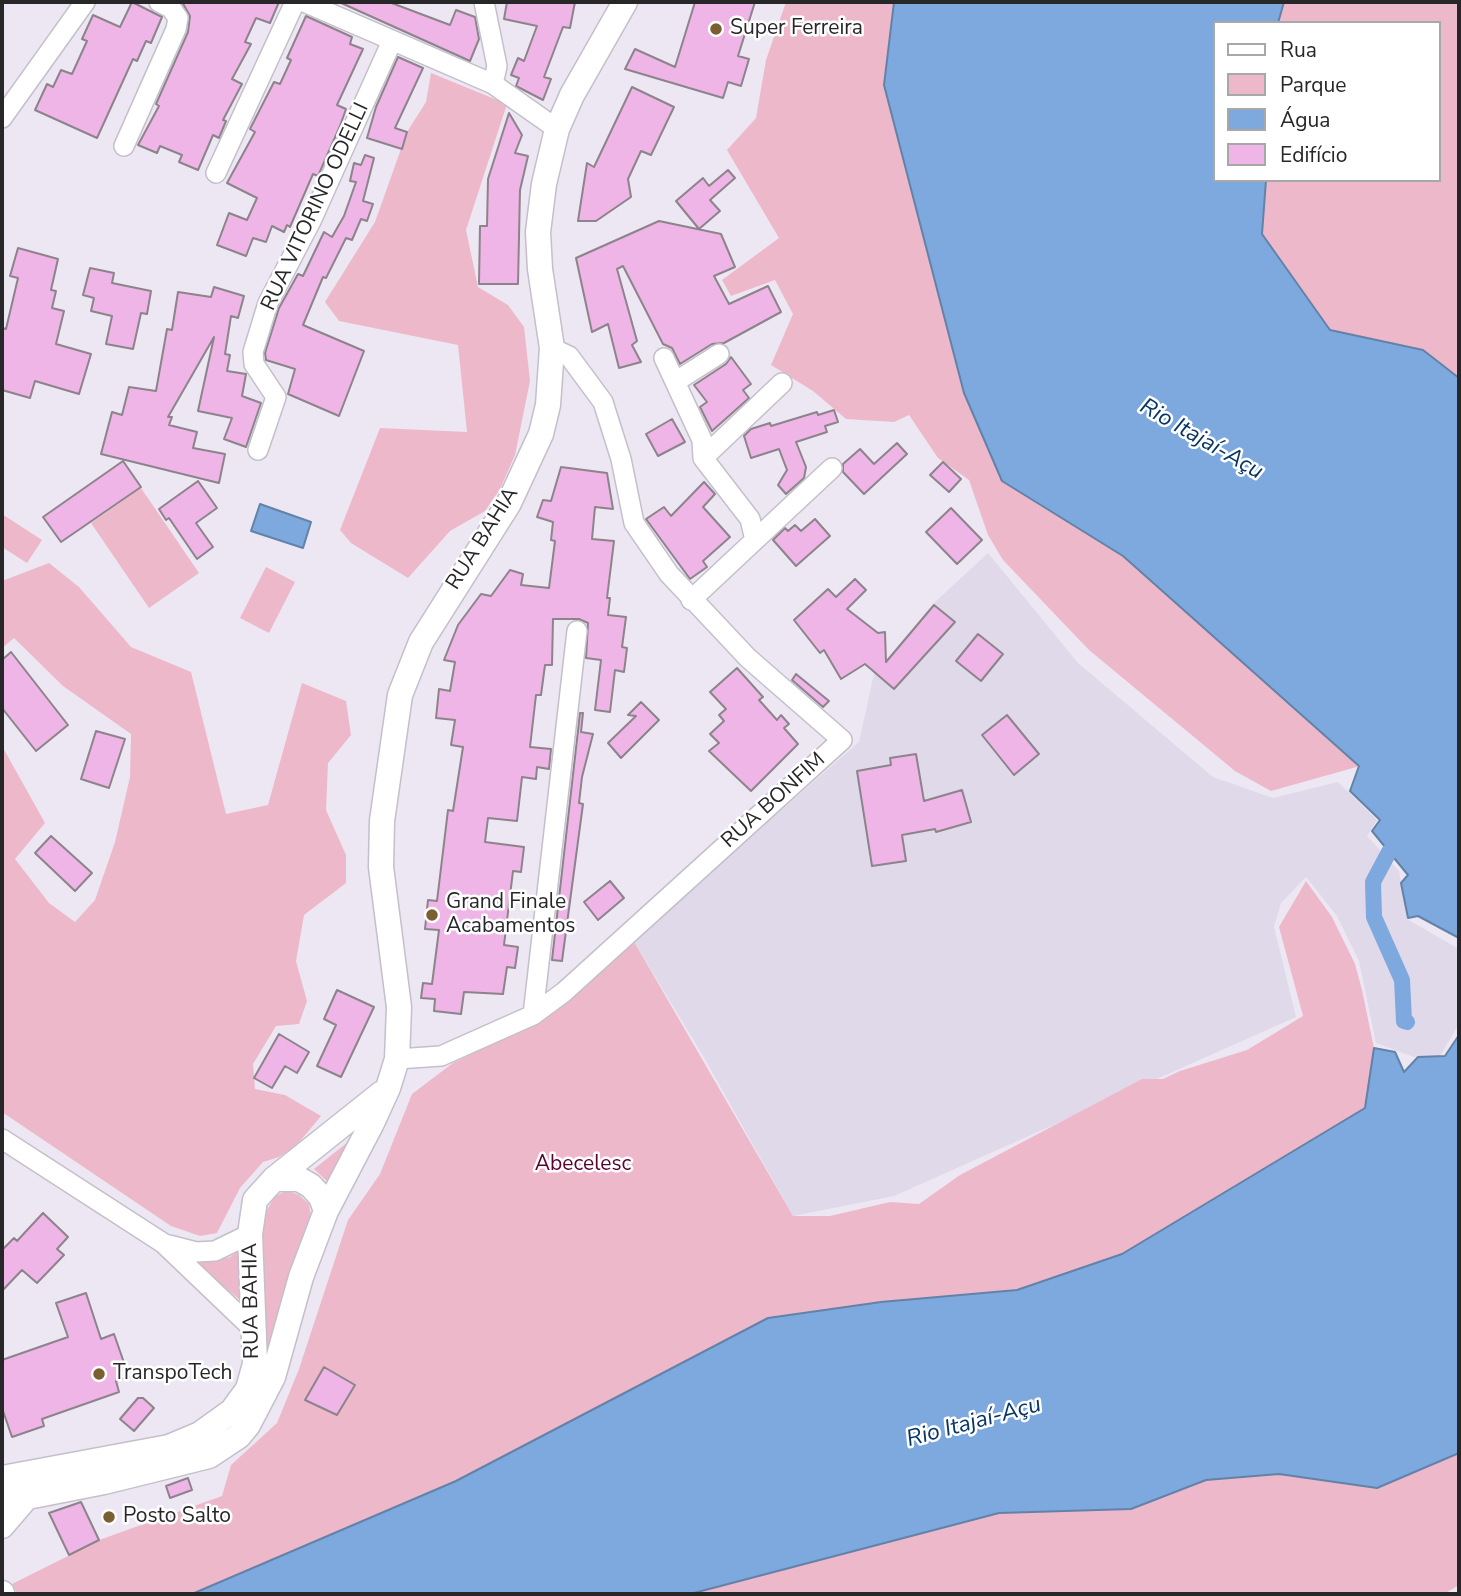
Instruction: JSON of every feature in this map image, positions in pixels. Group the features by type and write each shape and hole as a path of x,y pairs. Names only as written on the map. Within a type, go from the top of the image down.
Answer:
{"main road":[{"name":"RUA BAHIA","path":"14,1500 187,1464 209,1456 239,1436 261,1405 274,1377 301,1277 326,1211 388,1088 397,1059 399,1007 381,867 382,821 400,695 421,642 509,503 541,434 548,405 552,348 540,270 538,232 544,184 557,129 583,74 625,2"},
{"name":"RUA BAHIA","path":"2,1478 169,1447 201,1434 232,1411 248,1388 255,1364 250,1234 255,1200 274,1179 388,1088"},
{"path":"274,1179 299,1179 312,1186 321,1197 326,1211"},
{"path":"2,1526 14,1500"}],"street":[{"path":"2,118 85,2"},
{"path":"124,146 176,29 178,18 171,8 159,2"},
{"path":"216,173 295,2"},
{"path":"304,2 493,84 557,129"},
{"path":"484,2 497,66 493,84"},
{"name":"RUA VITORINO ODELLI","path":"258,450 276,397 254,363 253,352 268,303 311,221 392,41"},
{"name":"RUA BONFIM","path":"397,1059 442,1056 533,1015 564,992 842,740 748,658 669,575 634,523 621,458 603,402 569,356 552,348"},
{"path":"675,382 719,354"},
{"path":"664,358 702,440 703,458 750,519 755,540"},
{"path":"703,458 782,383"},
{"path":"691,600 832,468"},
{"path":"533,1015 577,631"},
{"path":"2,1139 163,1243 254,1330"},
{"path":"163,1243 196,1252 215,1251 250,1234"}],"shaded area":[{"path":"988,553 1078,663 1213,777 1273,798 1338,782 1377,820 1367,836 1399,871 1407,919 1459,949 1459,1024 1440,1056 1414,1057 1376,1043 1359,961 1337,916 1306,877 1281,903 1274,927 1296,1017 894,1196 793,1216 702,1054 633,940 859,742 874,674 935,602"}],"green space":[{"path":"786,2 894,2 884,85 964,393 1002,481 1123,556 1360,766 1271,791 1235,771 1089,650 1003,560 988,535 969,480 938,458 909,415 894,422 846,419 813,391 771,365 793,314 775,280 731,296 722,280 779,238 727,150 756,118 766,60"},
{"path":"1284,2 1459,2 1459,378 1423,350 1330,330 1262,234 1266,182 1440,182 1440,21 1279,21"},
{"path":"431,73 507,104 466,230 478,287 508,305 524,327 530,381 515,455 500,489 485,511 450,531 408,578 351,543 340,530 380,428 467,432 458,345 339,321 325,302 375,222 407,132 426,102"},
{"path":"141,488 199,573 149,608 91,523"},
{"path":"2,514 42,540 27,563 2,547"},
{"path":"49,563 79,587 131,647 191,672 226,814 268,805 302,683 346,701 351,735 328,763 326,810 346,855 346,883 304,915 296,961 307,1001 299,1024 276,1026 253,1064 255,1089 285,1095 321,1116 296,1146 279,1157 263,1162 240,1188 217,1233 200,1236 171,1226 2,1112 2,746 45,823 15,859 49,903 75,922 95,900 115,842 130,777 131,734 63,686 14,638 2,648 2,581"},
{"path":"266,567 295,582 269,633 240,618"},
{"name":"Abecelesc","path":"1306,881 1332,917 1355,964 1362,990 1374,1048 1365,1108 1122,1254 1017,1290 881,1302 768,1318 456,1481 192,1594 17,1594 12,1584 102,1539 222,1496 231,1465 277,1423 299,1369 348,1220 380,1174 412,1094 453,1063 535,1024 593,979 633,940 793,1216 830,1216 890,1202 919,1204 960,1175 1142,1079 1163,1079 1247,1050 1303,1016 1279,927"},
{"path":"358,1134 331,1185 314,1169"},
{"path":"287,1191 299,1195 309,1204 311,1216 265,1364 263,1230 267,1210 275,1196"},
{"path":"239,1251 244,1303 192,1261 214,1261 230,1257"},
{"path":"1459,1453 1459,1585 1444,1594 690,1594 999,1513 1131,1509 1206,1480 1279,1474 1377,1488"}],"water":[{"name":"Rio Itajaí-Açu","path":"894,2 1284,2 1279,21 1212,21 1212,182 1266,182 1262,234 1330,330 1423,350 1459,378 1459,938 1418,916 1408,918 1401,883 1408,875 1372,831 1380,820 1350,791 1359,766 1123,556 1002,481 964,393 884,85"},
{"path":"260,504 311,522 303,548 251,531"},
{"name":"Rio Itajaí-Açu","path":"1459,1035 1459,1453 1377,1488 1279,1474 1206,1480 1131,1509 999,1513 690,1594 192,1594 456,1481 768,1318 881,1302 1017,1290 1122,1254 1365,1108 1374,1048 1395,1052 1404,1072 1418,1057 1445,1056"}],"building":[{"path":"132,2 162,17 151,43 146,41 137,61 133,59 97,138 35,110 47,84 53,87 61,70 72,74 87,41 82,39 93,15 120,27"},
{"path":"182,2 279,2 270,23 256,18 245,42 251,44 232,79 242,84 223,120 226,121 219,138 213,135 198,170 179,162 182,155 160,146 157,153 138,145 159,106 156,104 188,32 190,16"},
{"path":"339,2 389,2 450,25 456,10 475,17 479,39 470,61"},
{"path":"507,2 575,2 570,28 563,27 544,77 551,79 543,100 516,86 519,78 511,75 518,58 524,61 537,26 504,19"},
{"name":"Super Ferreira","path":"695,2 755,2 738,56 749,59 741,86 728,82 723,98 625,69 635,49 675,67"},
{"path":"306,16 352,37 350,44 363,49 337,105 346,109 340,126 318,176 313,174 290,227 287,225 284,232 272,226 266,242 253,238 246,256 217,245 229,213 247,220 257,198 227,183 255,132 250,129 274,82 280,84 291,60 287,58"},
{"path":"398,57 423,68 395,128 407,132 402,149 367,138 376,107"},
{"path":"632,87 674,107 651,155 641,151 628,179 631,197 596,221 578,221 587,163 594,167"},
{"path":"509,113 522,135 515,153 528,156 520,190 518,284 479,284 480,226 487,226 488,179"},
{"path":"365,155 374,158 363,201 373,204 367,221 361,219 352,240 346,238 326,278 323,277 303,325 364,351 339,416 288,394 295,369 266,360 265,353 279,308 298,274 303,276 324,232 332,237 344,216 356,182 350,181 354,163 361,165"},
{"path":"728,170 735,178 710,200 720,211 699,229 676,201 703,178 709,186"},
{"path":"659,221 721,234 735,267 714,276 729,304 768,286 781,312 724,343 712,344 680,364 672,348 663,344 623,266 617,269 637,341 632,345 641,362 619,368 608,324 592,332 576,258"},
{"path":"18,248 58,259 51,290 56,291 52,308 64,311 56,344 91,354 79,394 35,381 30,398 2,390 2,328 6,329 18,278 10,276"},
{"path":"90,268 114,273 112,283 151,291 147,314 141,313 133,349 106,344 112,316 91,311 94,298 83,295"},
{"path":"214,287 244,296 238,318 231,316 225,354 230,355 227,371 246,374 242,396 261,403 246,447 224,439 232,418 198,411 214,337 168,417 172,417 169,425 197,432 193,448 225,454 219,483 101,454 112,412 122,415 129,387 156,391 167,329 172,330 178,292 211,297"},
{"path":"731,357 751,384 743,390 749,398 712,431 700,407 707,402 694,385 726,364"},
{"path":"834,410 838,422 825,426 827,432 796,442 806,467 804,478 786,494 778,485 787,470 779,449 751,458 744,436 751,429 770,423 771,426 817,412 818,415"},
{"path":"672,419 685,442 658,456 646,434"},
{"path":"897,443 907,454 864,494 843,472 843,464 860,449 874,464"},
{"path":"123,461 141,487 61,542 43,517"},
{"path":"943,462 961,479 949,492 930,475"},
{"path":"561,467 607,473 613,509 595,507 592,539 614,541 607,598 610,598 608,615 626,617 622,647 627,648 624,672 615,670 610,712 595,710 601,660 586,658 588,623 579,619 553,619 552,665 545,665 541,695 536,695 530,747 551,749 549,769 537,767 536,779 522,777 517,821 488,818 485,842 524,847 521,872 513,871 504,945 518,947 515,968 507,967 503,994 464,992 461,1014 434,1011 435,999 421,998 423,983 432,984 439,930 425,929 428,900 437,901 448,810 453,811 463,747 451,745 455,720 436,718 439,689 450,691 455,662 444,660 458,625 481,594 491,596 510,570 523,574 521,585 549,588 555,541 551,540 553,522 537,517 543,500 551,501"},
{"path":"198,481 217,508 196,523 213,547 197,559 169,518 166,520 159,509"},
{"path":"704,482 715,494 703,507 730,537 703,561 707,567 690,579 646,519 664,507 671,516"},
{"path":"951,508 982,540 957,564 926,532"},
{"path":"815,519 830,536 796,566 773,540 785,528 788,531 795,525 801,531"},
{"path":"855,579 866,590 847,609 878,633 885,632 886,662 934,605 955,622 894,689 865,664 841,679 824,650 820,653 794,620 828,589 836,597"},
{"path":"978,634 1003,654 981,681 956,661"},
{"path":"11,652 68,725 36,751 2,708 2,660"},
{"path":"737,668 763,697 759,700 777,720 781,715 789,724 784,728 798,744 751,791 709,751 719,743 710,734 724,721 719,715 726,709 710,692"},
{"path":"796,674 829,701 823,707 792,680"},
{"path":"641,702 659,720 621,758 608,743 636,716 628,715"},
{"path":"580,713 583,713 581,732 593,734 582,777 579,803 583,804 562,961 552,960"},
{"path":"1007,715 1039,754 1014,775 982,735"},
{"path":"96,731 125,739 109,788 81,779"},
{"path":"916,754 924,801 962,790 971,822 936,832 935,829 902,835 906,861 872,866 857,771 891,765 890,758"},
{"path":"51,836 92,873 75,891 35,853"},
{"path":"610,881 624,898 598,920 584,902"},
{"path":"337,990 374,1007 341,1077 317,1066 336,1025 324,1019"},
{"path":"279,1034 309,1052 297,1073 285,1066 272,1088 254,1078"},
{"path":"43,1213 68,1237 57,1249 64,1255 37,1283 22,1270 2,1291 2,1250 14,1238 17,1241"},
{"path":"86,1293 101,1339 114,1334 129,1377 116,1381 119,1392 42,1419 44,1426 12,1437 2,1408 2,1360 68,1337 56,1303"},
{"path":"324,1367 355,1385 337,1415 305,1400"},
{"path":"138,1398 143,1398 154,1408 134,1431 120,1419"},
{"path":"188,1478 192,1490 170,1498 166,1486"},
{"path":"81,1502 99,1540 69,1555 49,1513"}],"waterway":[{"path":"1389,852 1373,882 1374,917 1402,980 1404,1021 1407,1022"}],"place":[{"name":"Super Ferreira","path":"716,29"},
{"name":"Grand Finale Acabamentos","path":"432,915"},
{"name":"TranspoTech","path":"99,1374"},
{"name":"Posto Salto","path":"109,1517"}]}
